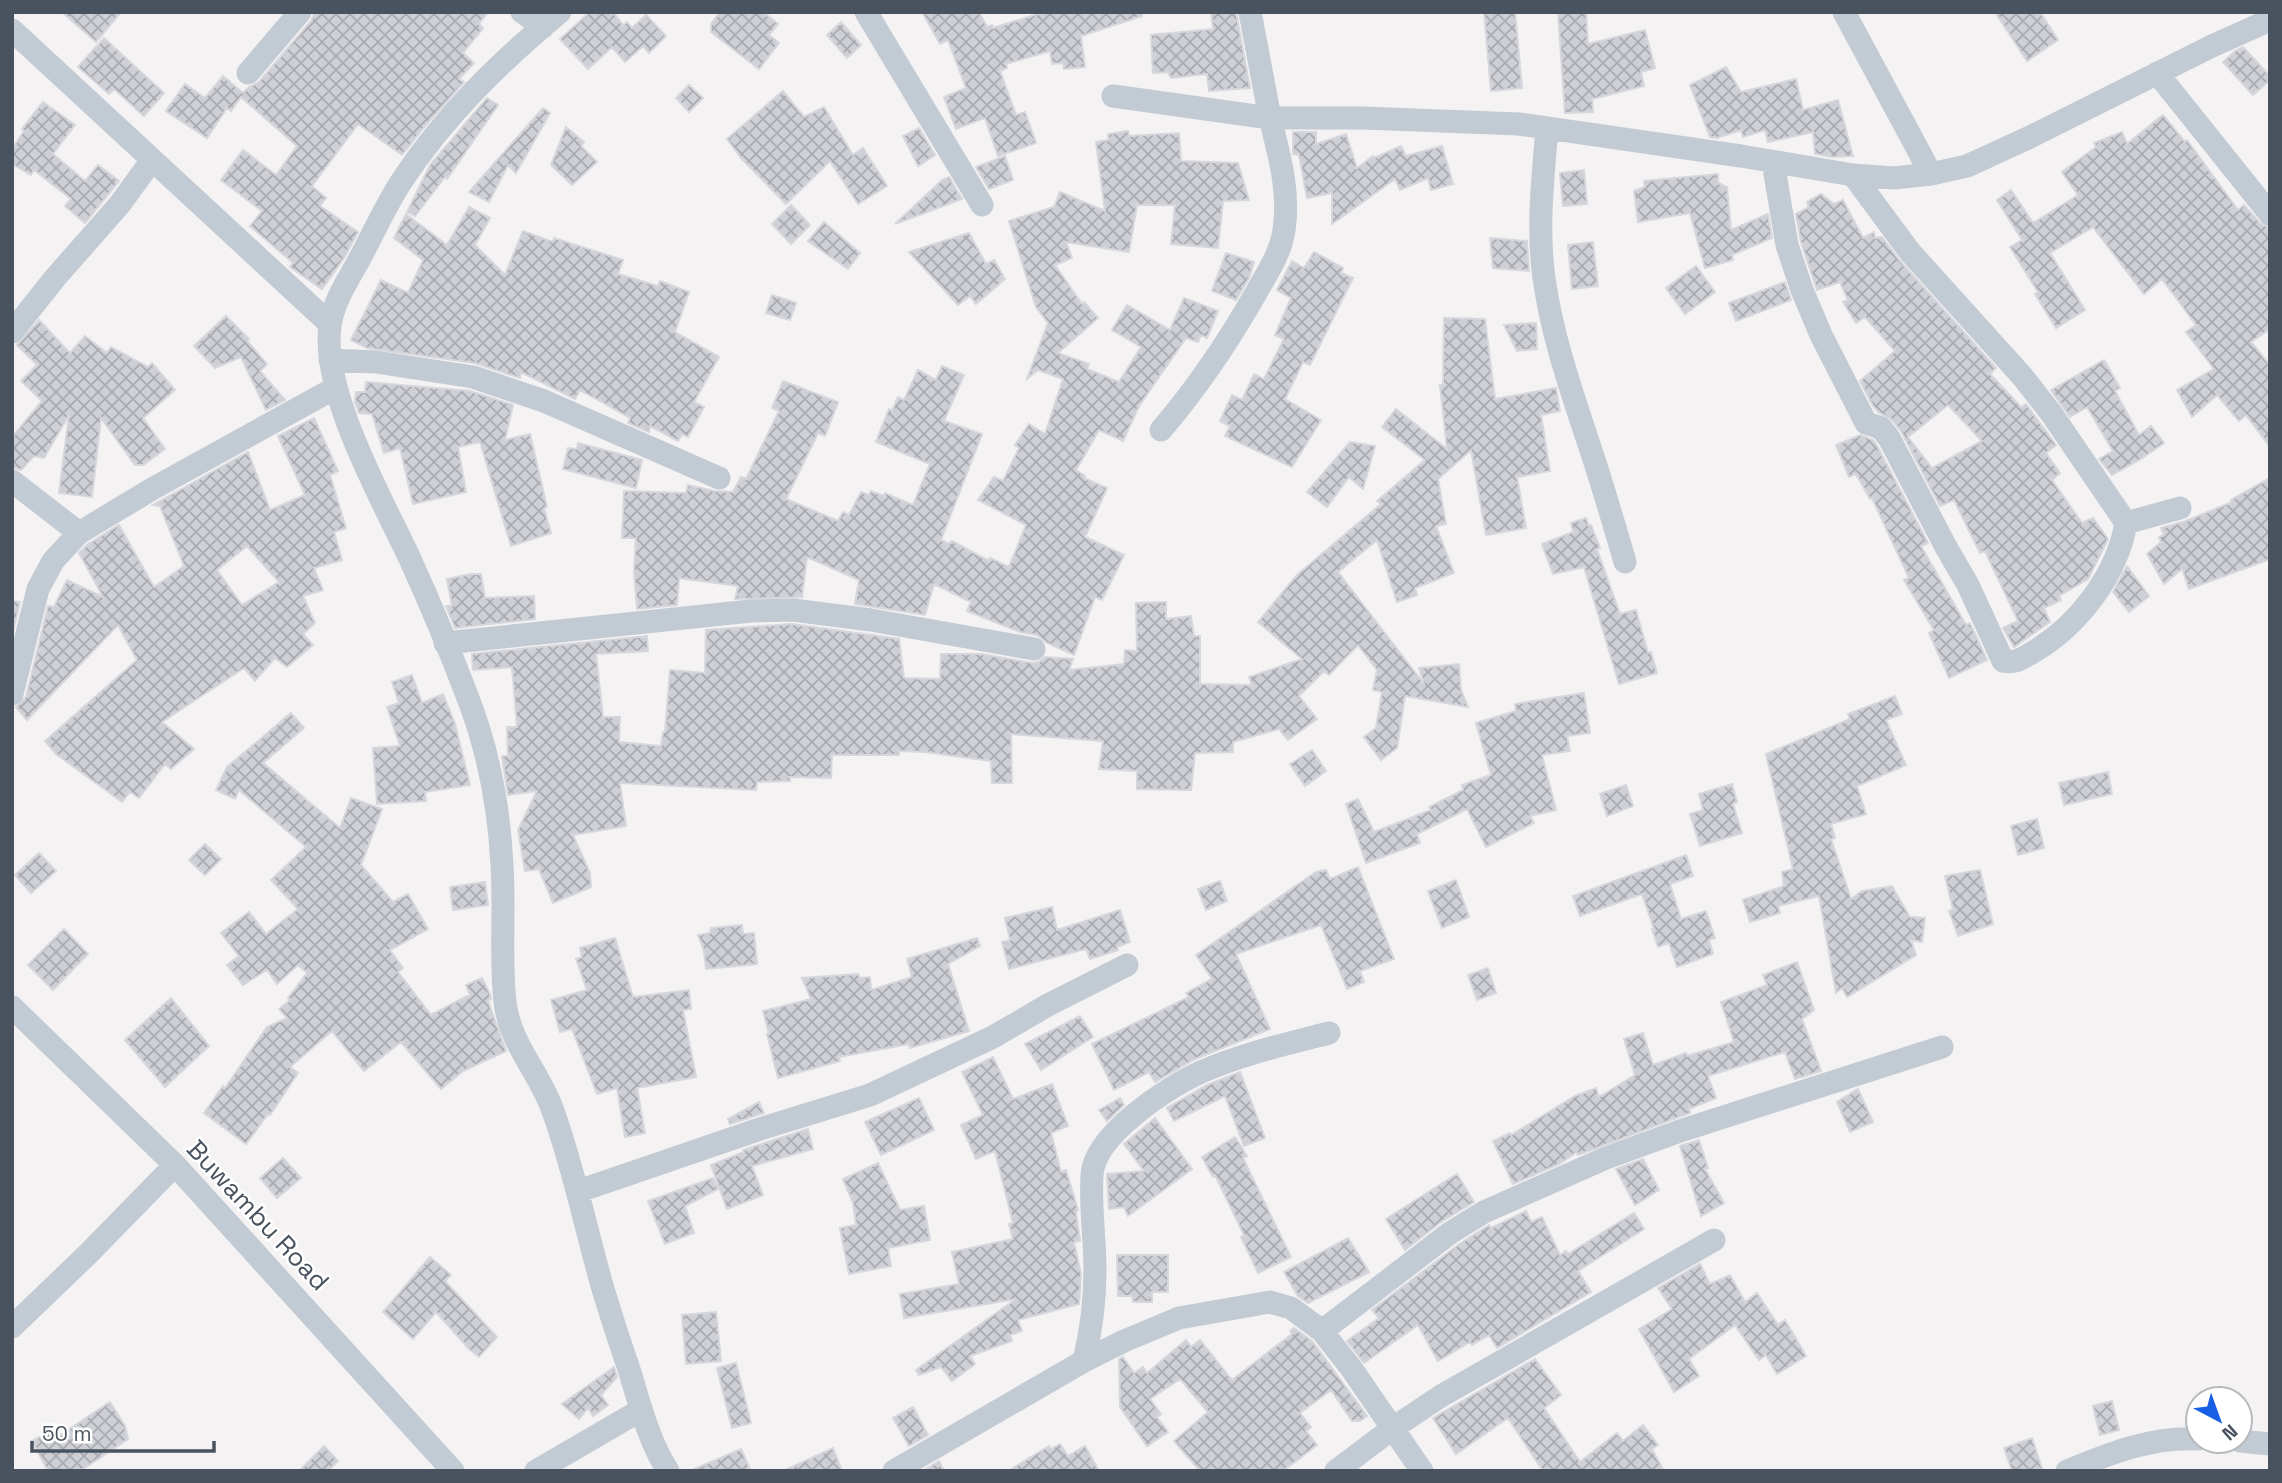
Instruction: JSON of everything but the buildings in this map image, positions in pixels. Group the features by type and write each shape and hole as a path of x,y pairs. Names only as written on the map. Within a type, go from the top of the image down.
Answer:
{"street":[{"path":"248,73 300,12"},
{"path":"522,12 551,20"},
{"path":"866,12 982,205"},
{"path":"1161,430 1193,393 1230,339 1278,254 1284,230 1284,176 1250,12"},
{"path":"1844,12 1931,174"},
{"path":"551,20 470,94 432,139 401,183 340,294 330,324 330,360 335,388 361,454 468,695 487,753 502,865 504,998 508,1021 520,1052 536,1071 552,1108 579,1191 603,1289 642,1410 661,1460 668,1471"},
{"path":"1113,96 1270,118 1363,118 1519,124 1853,175 1894,178 1931,174 1966,166 2028,138 2211,46 2270,20"},
{"path":"12,30 330,324"},
{"path":"2157,73 2270,214"},
{"path":"1547,128 1541,213 1544,277 1555,337 1625,562"},
{"path":"12,332 120,204 152,160"},
{"path":"1773,162 1787,245 1821,335 1866,423 1881,428 1889,438 1968,585 2003,661 2016,662 2043,646 2078,615 2107,575 2124,537 2126,523 2051,413 2022,376 1910,252 1853,175"},
{"path":"330,360 376,362 473,377 544,401 719,478"},
{"path":"12,694 38,589 53,561 79,533 335,388"},
{"path":"12,481 79,533"},
{"path":"2126,523 2180,508"},
{"path":"445,643 739,612 793,610 871,620 1034,649"},
{"path":"579,1191 760,1129 870,1095 993,1037 1048,1005 1127,965"},
{"name":"Buwambu Road","path":"12,1007 175,1165 453,1471"},
{"path":"1084,1361 1091,1332 1094,1294 1092,1171 1104,1146 1120,1126 1149,1104 1199,1073 1247,1055 1329,1032"},
{"path":"1322,1331 1439,1241 1484,1212 1606,1158 1680,1131 1942,1047"},
{"path":"12,1327 175,1165"},
{"path":"1336,1471 1392,1427 1453,1389 1714,1240"},
{"path":"894,1471 1084,1361 1179,1318 1270,1302 1291,1308 1322,1331 1422,1471"},
{"path":"537,1471 642,1410"},
{"path":"2067,1471 2102,1457 2151,1443 2184,1438"}]}
